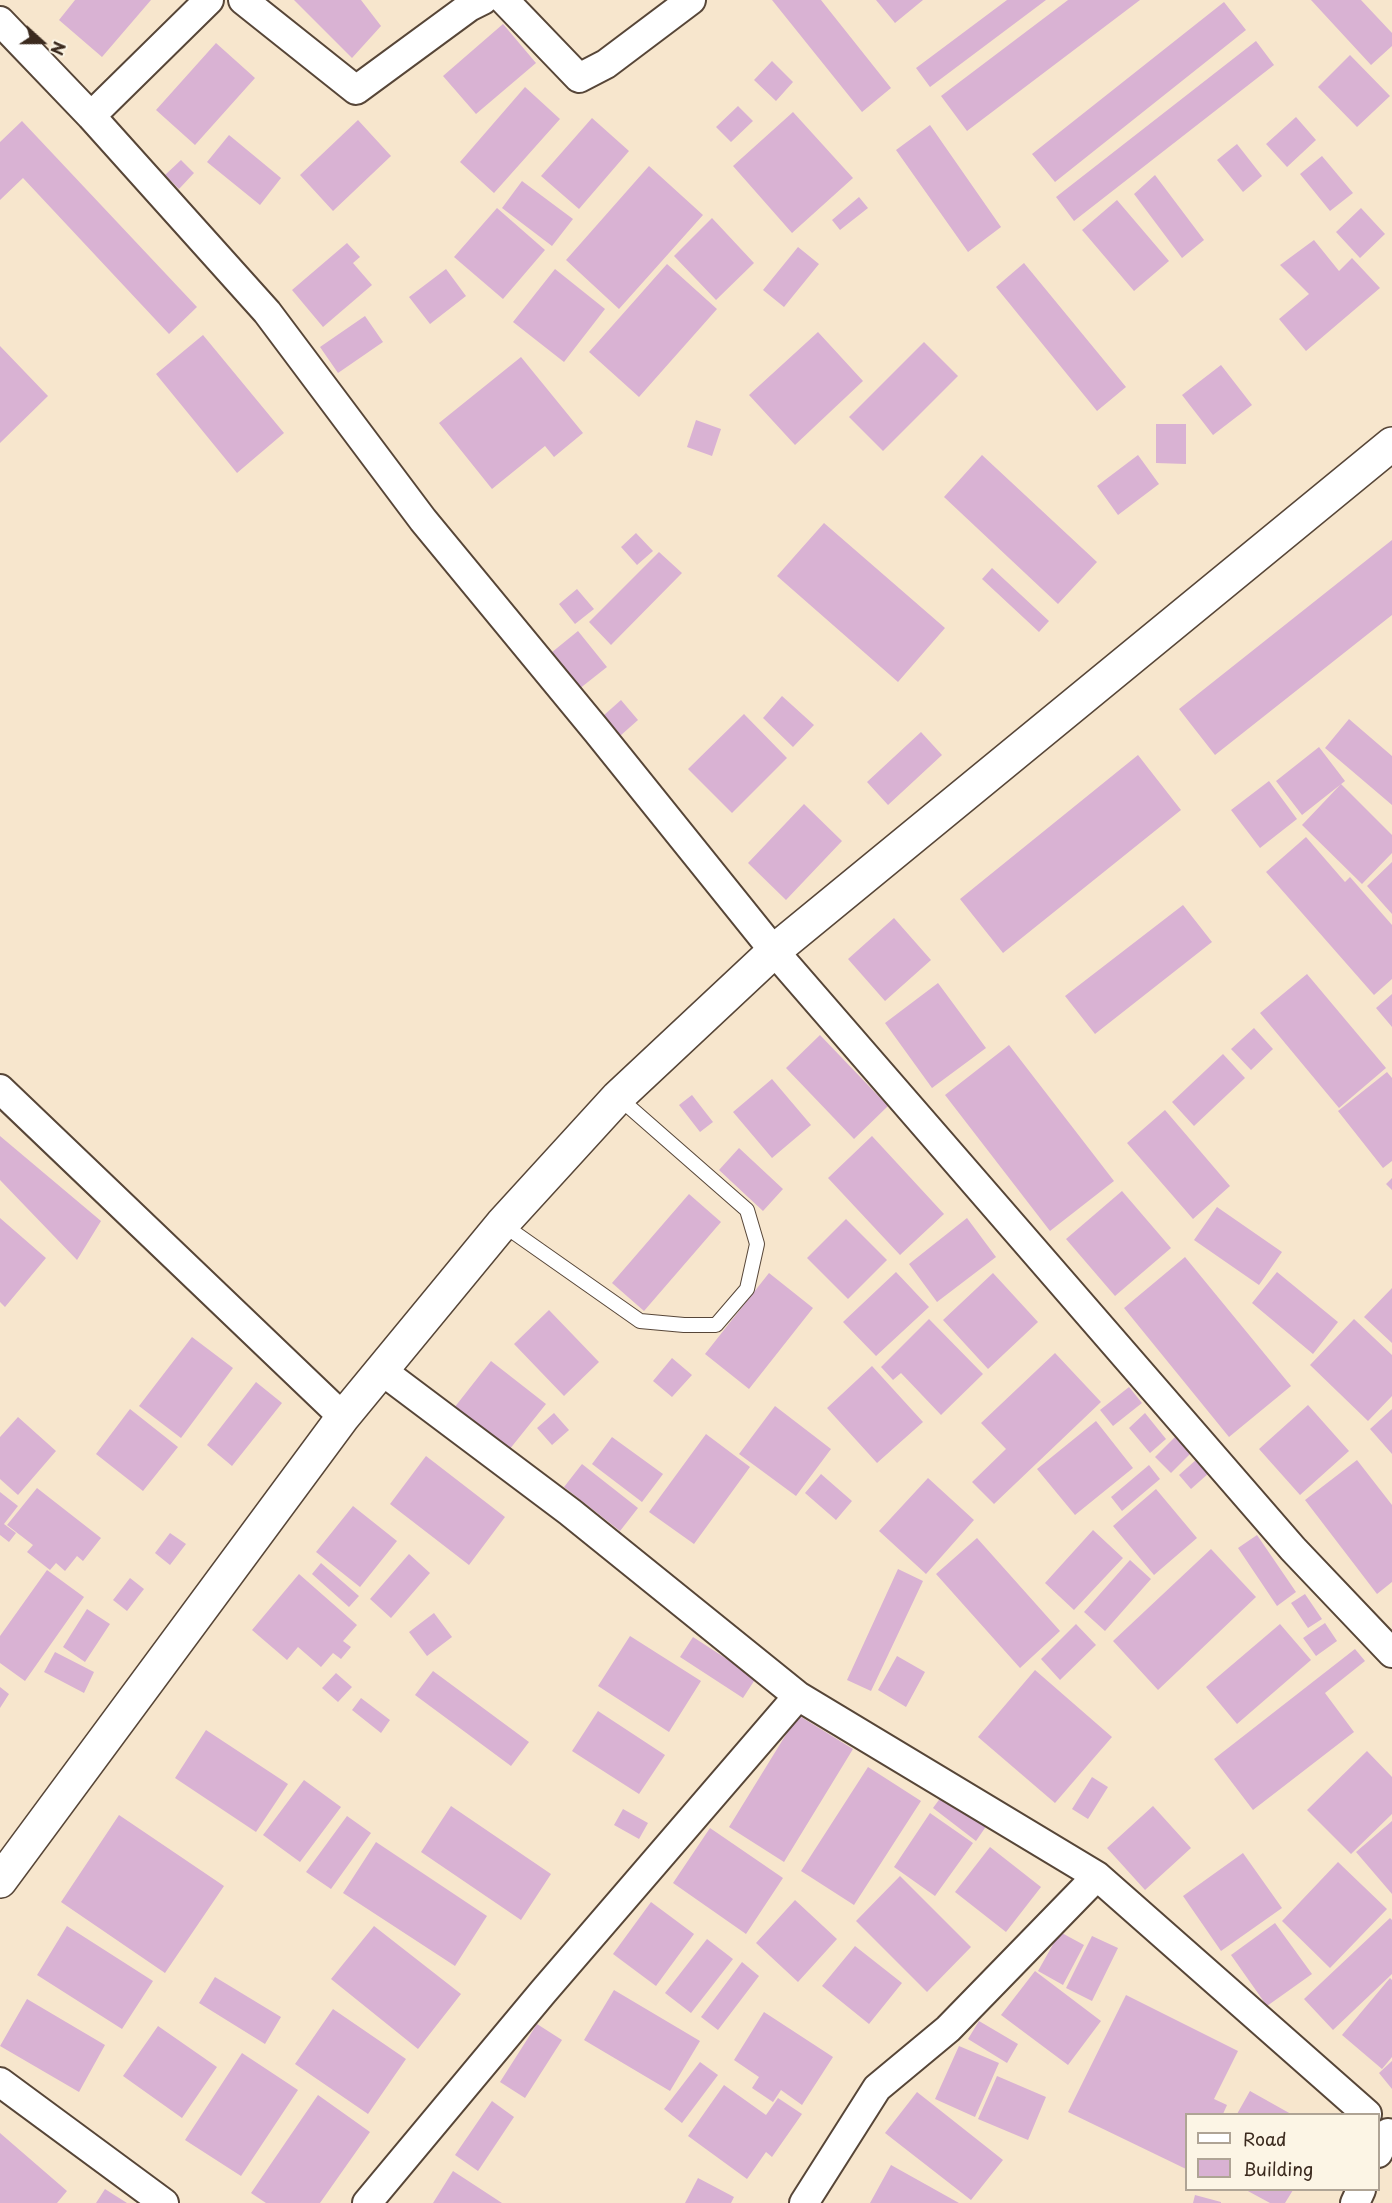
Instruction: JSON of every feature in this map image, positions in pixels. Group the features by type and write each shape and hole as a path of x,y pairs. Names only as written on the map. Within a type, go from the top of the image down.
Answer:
{"main road":[{"path":"0,1881 343,1417 502,1224 618,1097 774,951 1392,444"}],"street":[{"path":"91,116 209,0"},
{"path":"243,0 356,90 460,14 483,0"},
{"path":"504,0 579,78 606,64 691,0"},
{"path":"0,21 91,116 267,312 423,520 774,951 1293,1549 1392,1653"},
{"path":"0,1089 343,1417"},
{"path":"381,1370 570,1512 798,1696 1097,1876 1365,2113"},
{"path":"367,2203 543,1992 798,1696"},
{"path":"804,2203 877,2088 948,2028 1097,1876"},
{"path":"0,2082 164,2203"}],"lane":[{"path":"502,1224 640,1321 716,1325 747,1289 757,1244 747,1210 618,1097"}],"building":[{"path":"75,0 151,0 102,57 59,20"},
{"path":"294,0 361,0 381,26 352,58"},
{"path":"772,0 821,0 891,88 862,112"},
{"path":"876,0 923,0 895,23"},
{"path":"1007,0 1046,0 930,87 916,68"},
{"path":"1068,0 1140,0 967,131 941,96"},
{"path":"1311,0 1361,0 1392,33 1392,46 1371,65"},
{"path":"1224,2 1246,30 1055,182 1032,154"},
{"path":"503,24 536,63 476,114 443,76"},
{"path":"1256,41 1274,65 1074,221 1056,197"},
{"path":"216,43 255,78 195,145 156,110"},
{"path":"1350,55 1390,96 1357,127 1318,87"},
{"path":"772,61 793,82 776,101 754,80"},
{"path":"525,87 560,119 494,193 460,162"},
{"path":"738,106 753,121 731,142 716,127"},
{"path":"793,112 853,178 792,233 733,166"},
{"path":"1296,117 1316,140 1287,167 1266,144"},
{"path":"592,118 629,151 579,209 541,176"},
{"path":"358,120 391,156 333,211 300,175"},
{"path":"22,121 197,307 169,334 23,178 0,200 0,142"},
{"path":"930,125 1001,227 968,252 896,150"},
{"path":"229,135 281,178 260,205 207,162"},
{"path":"1237,144 1262,176 1243,192 1217,160"},
{"path":"1322,156 1353,193 1330,211 1300,174"},
{"path":"181,160 194,173 179,189 165,175"},
{"path":"649,166 703,215 619,309 566,260"},
{"path":"1155,175 1204,240 1182,258 1134,194"},
{"path":"522,181 573,219 552,246 502,208"},
{"path":"859,197 868,208 840,230 832,220"},
{"path":"1117,200 1169,261 1134,291 1082,230"},
{"path":"497,208 545,250 503,299 454,257"},
{"path":"1361,208 1385,234 1360,258 1336,232"},
{"path":"712,218 754,263 716,300 674,256"},
{"path":"1314,240 1339,271 1352,258 1380,288 1306,351 1279,319 1309,294 1280,265"},
{"path":"347,243 360,257 353,263 372,285 323,327 292,290"},
{"path":"798,247 819,264 784,307 763,290"},
{"path":"1024,263 1126,387 1097,411 996,287"},
{"path":"667,264 717,309 639,397 589,352"},
{"path":"446,269 466,296 430,324 409,297"},
{"path":"555,269 605,309 564,362 513,322"},
{"path":"365,316 383,342 338,373 320,347"},
{"path":"818,332 863,381 795,445 749,395"},
{"path":"203,335 284,433 237,473 156,374"},
{"path":"924,342 958,376 883,451 849,417"},
{"path":"0,346 48,396 0,443"},
{"path":"521,357 583,433 554,457 545,446 492,489 439,423"},
{"path":"1221,365 1252,405 1213,435 1182,395"},
{"path":"696,420 721,429 712,456 687,447"},
{"path":"1156,424 1186,424 1186,464 1156,463"},
{"path":"982,455 1097,562 1058,604 944,497"},
{"path":"1138,455 1159,484 1118,515 1097,486"},
{"path":"824,523 945,628 898,682 777,576"},
{"path":"636,533 653,551 637,565 621,547"},
{"path":"1392,540 1392,615 1215,755 1179,709"},
{"path":"659,552 682,573 611,645 589,622"},
{"path":"992,568 1049,621 1039,632 982,579"},
{"path":"577,589 594,609 575,624 559,604"},
{"path":"578,631 607,667 574,693 546,657"},
{"path":"782,696 814,725 793,747 763,718"},
{"path":"621,700 638,720 620,736 603,716"},
{"path":"744,714 787,758 732,813 688,769"},
{"path":"1349,719 1392,756 1392,805 1325,748"},
{"path":"921,732 942,755 888,805 867,782"},
{"path":"1319,747 1345,781 1302,815 1276,781"},
{"path":"1138,755 1181,810 1003,953 960,899"},
{"path":"1269,781 1297,819 1260,848 1231,810"},
{"path":"1341,784 1392,835 1392,853 1362,884 1302,825"},
{"path":"804,804 842,841 786,900 748,863"},
{"path":"1306,837 1345,882 1350,877 1392,925 1392,979 1374,995 1266,872"},
{"path":"1392,862 1392,914 1367,886"},
{"path":"1183,905 1212,942 1095,1034 1065,996"},
{"path":"894,918 931,960 885,1001 848,959"},
{"path":"1307,974 1386,1068 1339,1108 1260,1013"},
{"path":"938,983 986,1048 932,1088 885,1023"},
{"path":"1392,994 1392,1027 1376,1008"},
{"path":"1254,1028 1273,1049 1251,1070 1231,1049"},
{"path":"820,1035 888,1106 854,1139 786,1068"},
{"path":"1009,1045 1114,1181 1050,1231 945,1095"},
{"path":"1223,1054 1245,1078 1194,1126 1172,1102"},
{"path":"1387,1072 1392,1078 1392,1161 1383,1168 1338,1111"},
{"path":"772,1079 811,1125 772,1158 733,1112"},
{"path":"692,1095 713,1122 700,1132 679,1105"},
{"path":"1165,1110 1230,1186 1193,1219 1127,1143"},
{"path":"0,1136 101,1221 77,1260 0,1180"},
{"path":"872,1136 944,1214 900,1255 828,1178"},
{"path":"739,1148 783,1189 763,1211 719,1170"},
{"path":"1392,1178 1392,1190 1386,1184"},
{"path":"1122,1191 1171,1248 1115,1296 1066,1239"},
{"path":"689,1194 721,1222 644,1311 612,1283"},
{"path":"1217,1207 1282,1252 1259,1285 1194,1240"},
{"path":"0,1218 46,1258 5,1307 0,1302"},
{"path":"967,1218 996,1257 937,1302 909,1264"},
{"path":"846,1219 887,1260 848,1299 807,1258"},
{"path":"1185,1257 1291,1386 1229,1437 1124,1308"},
{"path":"896,1272 929,1307 876,1356 843,1322"},
{"path":"1277,1272 1338,1322 1313,1354 1252,1303"},
{"path":"769,1273 813,1308 749,1389 705,1354"},
{"path":"993,1273 1038,1322 988,1369 943,1320"},
{"path":"1392,1288 1392,1343 1364,1317"},
{"path":"549,1310 599,1362 564,1396 514,1344"},
{"path":"929,1319 983,1374 941,1415 901,1373 893,1380 881,1367"},
{"path":"1354,1319 1392,1355 1392,1396 1368,1421 1310,1365"},
{"path":"192,1337 233,1368 181,1438 139,1406"},
{"path":"1055,1353 1101,1402 994,1504 972,1482 1006,1449 981,1423"},
{"path":"672,1358 692,1375 672,1397 653,1381"},
{"path":"491,1361 546,1404 509,1450 454,1408"},
{"path":"872,1366 923,1422 877,1463 827,1408"},
{"path":"256,1382 282,1403 232,1466 207,1445"},
{"path":"1129,1387 1142,1403 1113,1426 1100,1410"},
{"path":"1308,1405 1349,1451 1300,1495 1259,1449"},
{"path":"775,1406 831,1449 796,1496 739,1454"},
{"path":"130,1409 178,1447 143,1491 96,1454"},
{"path":"1392,1409 1392,1454 1370,1429"},
{"path":"554,1413 569,1430 552,1445 537,1428"},
{"path":"1145,1413 1166,1439 1150,1453 1129,1428"},
{"path":"18,1417 56,1451 18,1495 0,1479 0,1437"},
{"path":"1096,1421 1133,1468 1075,1515 1037,1469"},
{"path":"706,1434 750,1467 694,1544 649,1512"},
{"path":"612,1437 663,1474 642,1502 592,1464"},
{"path":"1175,1437 1191,1453 1171,1473 1155,1457"},
{"path":"426,1456 505,1517 469,1565 390,1504"},
{"path":"1197,1459 1209,1473 1191,1489 1179,1475"},
{"path":"1357,1460 1392,1505 1392,1582 1377,1594 1305,1500"},
{"path":"582,1464 638,1508 620,1531 564,1487"},
{"path":"1149,1465 1160,1479 1122,1511 1111,1497"},
{"path":"821,1474 852,1501 836,1520 805,1493"},
{"path":"928,1478 974,1520 926,1574 879,1531"},
{"path":"37,1488 101,1538 83,1561 77,1556 65,1571 56,1563 50,1570 27,1552 33,1545 7,1525"},
{"path":"1156,1489 1197,1538 1154,1575 1113,1526"},
{"path":"0,1492 18,1506 4,1524 16,1533 9,1542 0,1535"},
{"path":"353,1506 397,1541 360,1587 316,1552"},
{"path":"1093,1530 1123,1558 1074,1610 1045,1583"},
{"path":"170,1533 186,1544 170,1565 155,1553"},
{"path":"1257,1535 1296,1592 1277,1606 1238,1548"},
{"path":"977,1538 1060,1631 1020,1668 936,1574"},
{"path":"1211,1549 1256,1597 1158,1690 1113,1641"},
{"path":"409,1554 430,1573 391,1618 370,1599"},
{"path":"1130,1560 1151,1579 1105,1631 1084,1612"},
{"path":"321,1563 359,1596 349,1607 312,1574"},
{"path":"898,1569 923,1581 871,1691 847,1680"},
{"path":"47,1570 84,1597 25,1681 0,1663 0,1636"},
{"path":"299,1574 357,1625 343,1641 351,1647 341,1659 333,1653 321,1667 298,1647 287,1660 252,1630"},
{"path":"130,1578 144,1589 127,1611 113,1600"},
{"path":"1305,1594 1322,1619 1308,1628 1291,1603"},
{"path":"87,1609 110,1624 85,1662 63,1647"},
{"path":"434,1613 452,1637 427,1656 409,1632"},
{"path":"1325,1623 1337,1641 1316,1656 1303,1638"},
{"path":"1076,1624 1096,1645 1060,1680 1041,1659"},
{"path":"1280,1624 1311,1660 1237,1724 1206,1687"},
{"path":"630,1636 701,1681 669,1732 598,1686"},
{"path":"693,1637 756,1678 743,1698 680,1657"},
{"path":"1355,1649 1365,1661 1325,1693 1354,1732 1253,1810 1214,1759"},
{"path":"55,1652 94,1672 84,1693 44,1672"},
{"path":"897,1656 925,1672 906,1707 878,1690"},
{"path":"1035,1670 1112,1737 1055,1803 978,1737"},
{"path":"433,1671 529,1742 511,1766 415,1695"},
{"path":"336,1673 352,1687 338,1702 322,1688"},
{"path":"0,1687 9,1694 0,1708"},
{"path":"361,1698 390,1720 381,1733 352,1710"},
{"path":"598,1711 665,1755 639,1794 572,1751"},
{"path":"798,1715 853,1749 784,1862 729,1827"},
{"path":"206,1730 288,1784 256,1832 175,1778"},
{"path":"1367,1751 1392,1777 1392,1814 1351,1854 1307,1810"},
{"path":"868,1767 921,1801 854,1905 801,1871"},
{"path":"1092,1777 1108,1787 1088,1819 1072,1809"},
{"path":"304,1780 341,1807 300,1862 263,1835"},
{"path":"944,1793 987,1825 976,1841 933,1808"},
{"path":"451,1806 551,1874 521,1920 421,1852"},
{"path":"1153,1806 1191,1848 1145,1890 1107,1848"},
{"path":"623,1809 648,1823 639,1839 614,1825"},
{"path":"930,1813 973,1843 935,1896 894,1867"},
{"path":"119,1815 224,1886 165,1973 61,1902"},
{"path":"347,1816 371,1833 331,1889 306,1872"},
{"path":"1392,1821 1392,1894 1356,1852"},
{"path":"710,1828 783,1878 746,1934 673,1883"},
{"path":"376,1842 487,1916 455,1966 343,1893"},
{"path":"990,1847 1041,1887 1006,1932 955,1892"},
{"path":"1243,1853 1282,1908 1221,1951 1183,1896"},
{"path":"1338,1862 1387,1909 1330,1968 1282,1921"},
{"path":"900,1876 971,1947 927,1992 856,1921"},
{"path":"795,1900 837,1939 798,1982 756,1943"},
{"path":"651,1902 694,1934 656,1986 613,1954"},
{"path":"1390,1918 1392,1920 1392,1974 1333,2030 1304,1999"},
{"path":"1275,1923 1312,1974 1267,2006 1231,1955"},
{"path":"67,1926 153,1981 122,2029 37,1975"},
{"path":"374,1926 461,1994 418,2049 331,1979"},
{"path":"1060,1932 1084,1945 1063,1985 1038,1971"},
{"path":"1092,1936 1118,1948 1092,2001 1066,1988"},
{"path":"707,1939 733,1959 691,2013 665,1993"},
{"path":"855,1946 902,1983 869,2024 822,1986"},
{"path":"742,1962 759,1976 718,2030 701,2017"},
{"path":"1035,1971 1101,2021 1068,2065 1001,2015"},
{"path":"215,1977 281,2017 265,2044 199,2003"},
{"path":"1390,1978 1392,1980 1392,2057 1382,2069 1342,2035"},
{"path":"614,1990 700,2041 670,2091 584,2040"},
{"path":"1126,1995 1238,2051 1214,2099 1227,2105 1223,2113 1185,2113 1185,2169 1068,2112"},
{"path":"27,1999 105,2045 79,2092 0,2046"},
{"path":"333,2009 406,2059 368,2114 295,2064"},
{"path":"764,2012 833,2057 802,2105 781,2090 773,2102 752,2088 759,2077 734,2060"},
{"path":"979,2021 1018,2044 1007,2063 968,2039"},
{"path":"537,2024 562,2040 525,2098 500,2082"},
{"path":"158,2026 217,2067 182,2118 123,2076"},
{"path":"959,2046 999,2063 975,2117 935,2099"},
{"path":"242,2053 298,2090 241,2176 185,2140"},
{"path":"1392,2061 1392,2089 1379,2073"},
{"path":"700,2062 718,2075 682,2123 664,2109"},
{"path":"997,2076 1046,2097 1028,2140 978,2119"},
{"path":"724,2085 766,2115 778,2098 802,2114 772,2157 766,2152 747,2179 688,2136"},
{"path":"1250,2091 1289,2113 1238,2113"},
{"path":"917,2092 1003,2160 971,2200 885,2133"},
{"path":"318,2095 370,2132 320,2203 266,2203 251,2193"},
{"path":"492,2101 514,2117 478,2171 455,2155"},
{"path":"0,2133 67,2191 57,2203 0,2203"},
{"path":"891,2165 959,2203 870,2203"},
{"path":"453,2171 502,2203 433,2203"},
{"path":"698,2178 734,2197 731,2203 685,2203"},
{"path":"105,2189 127,2203 96,2203"},
{"path":"1248,2191 1292,2191 1285,2203 1270,2203"},
{"path":"1195,2195 1221,2202 1221,2203 1193,2203"}]}
